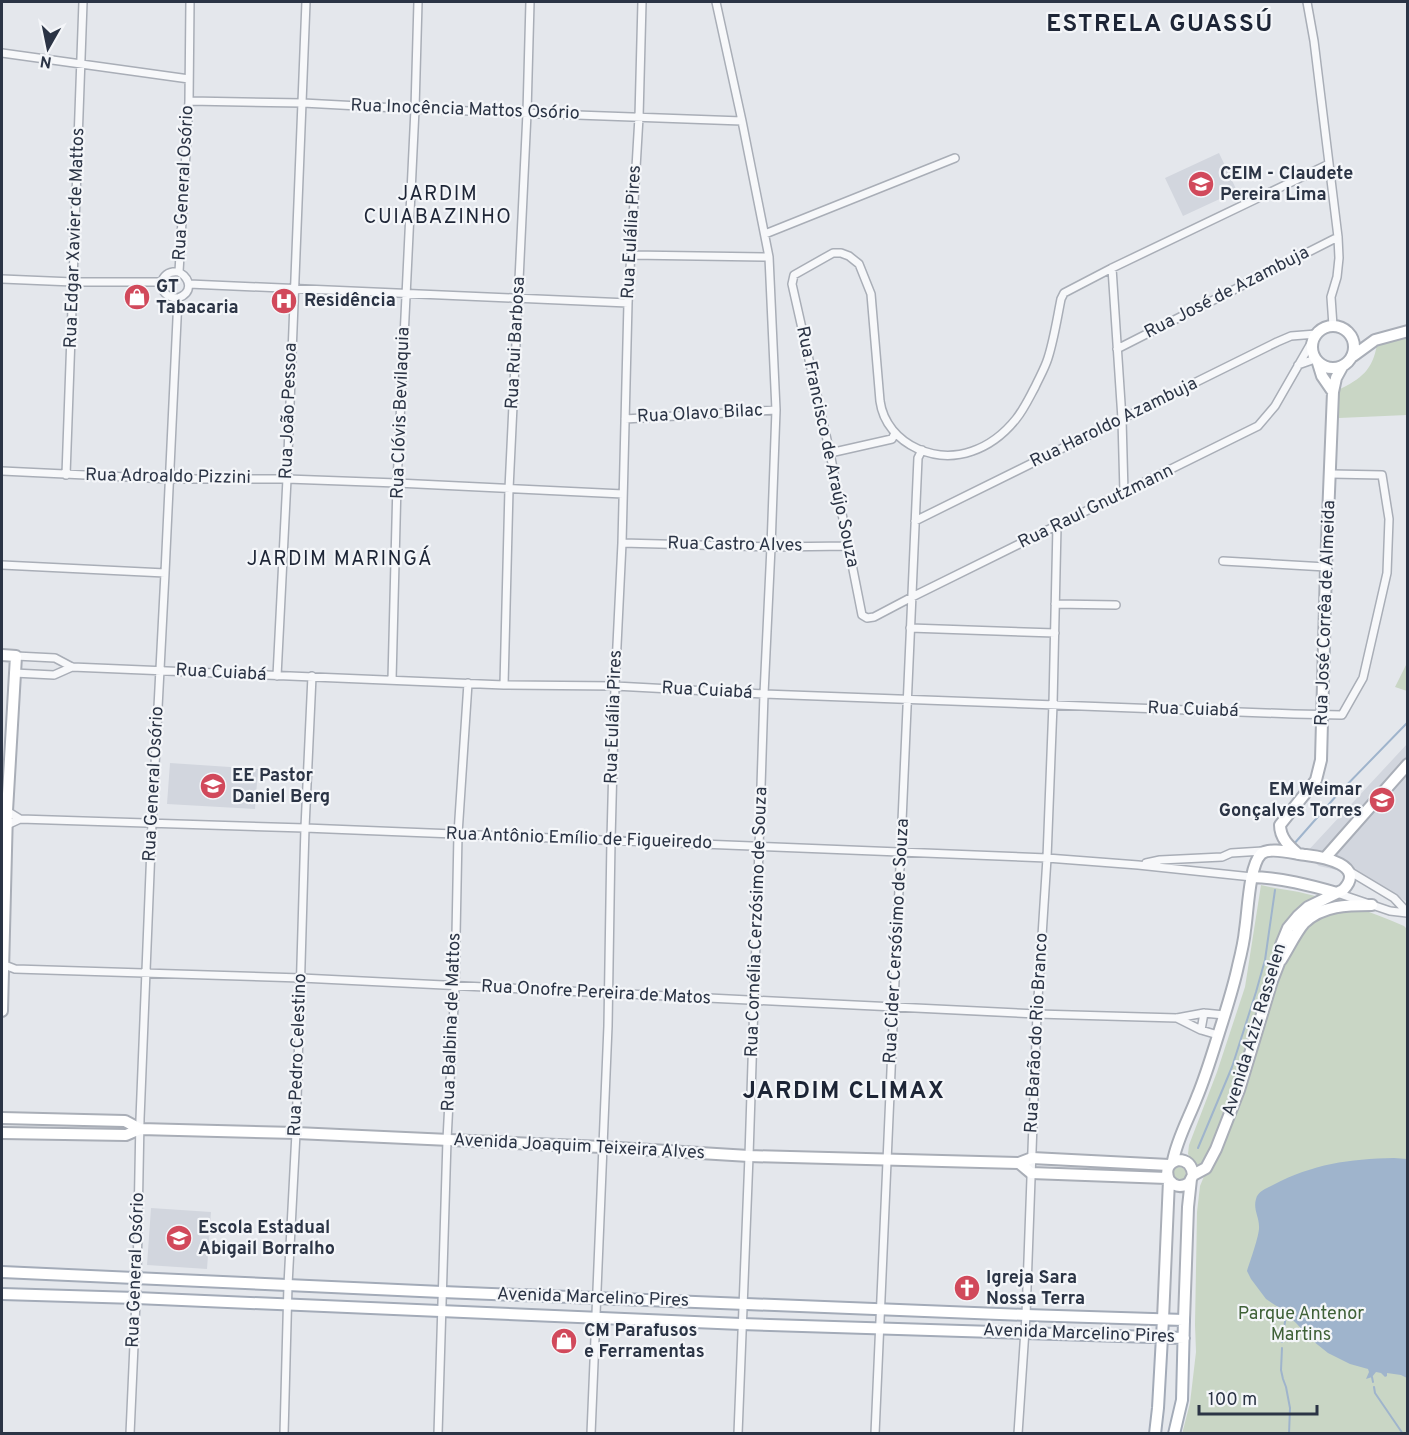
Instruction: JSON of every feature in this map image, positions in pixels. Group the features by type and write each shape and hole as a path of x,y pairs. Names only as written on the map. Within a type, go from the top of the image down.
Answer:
{"main road":[{"path":"1334,392 1322,376 1312,348 1315,336 1324,328 1333,326 1346,329 1355,345 1353,356"},
{"path":"1317,361 1330,368 1342,367 1376,340 1407,331"},
{"path":"1350,334 1376,340"},
{"name":"Rua José Corrêa de Almeida","path":"1298,854 1282,836 1280,825 1316,780 1321,760 1326,567 1334,392 1336,378 1342,367"},
{"name":"Rua Cuiabá","path":"2,655 16,656"},
{"path":"2,1011 4,811 16,656"},
{"name":"Rua Cuiabá","path":"2,673 14,673"},
{"path":"1325,858 1407,764"},
{"path":"1155,1434 1163,1319 1167,1171 1197,1099 1236,979 1255,864 1266,851"},
{"name":"Rua Antônio Emílio de Figueiredo","path":"1266,851 1325,858 1349,871"},
{"path":"1337,893 1347,887 1351,875 1349,871"},
{"name":"Rua Antônio Emílio de Figueiredo","path":"1252,877 1305,884 1337,893"},
{"name":"Avenida Aziz Rasselen","path":"1192,1177 1206,1168 1216,1149 1239,1090 1288,928 1308,908 1337,893"},
{"path":"1279,963 1304,924 1316,915 1328,909 1347,905 1372,905"},
{"name":"Avenida Joaquim Teixeira Alves","path":"2,1118 125,1120 140,1129"},
{"name":"Avenida Joaquim Teixeira Alves","path":"2,1133 126,1135 140,1129 296,1133 749,1156 1019,1163 1032,1158"},
{"path":"1032,1158 1171,1163 1183,1160 1191,1166 1182,1400 1174,1434"},
{"path":"1047,1159 1047,1173"},
{"path":"1019,1163 1031,1173 1168,1179 1180,1186 1185,1185 1192,1177"},
{"name":"Avenida Marcelino Pires","path":"2,1272 442,1292 1184,1320"},
{"name":"Avenida Marcelino Pires","path":"2,1294 741,1324 1184,1338"}],"street":[{"name":"Rua Edgar Xavier de Mattos","path":"66,475 82,2"},
{"name":"Rua General Osório","path":"130,1434 152,823 178,298 186,293 189,284 185,276 179,272 189,101 190,2"},
{"name":"Rua João Pessoa","path":"277,676 306,2"},
{"name":"Rua Clóvis Bevilaquia","path":"392,680 397,483 418,2"},
{"name":"Rua Rui Barbosa","path":"504,685 509,489 530,2"},
{"name":"Rua Eulália Pires","path":"591,1434 609,993 615,686 622,543 628,303 639,117 642,2"},
{"name":"Rua Cornélia Cerzósimo de Souza","path":"716,2 769,257 776,410 738,1434"},
{"path":"1306,2 1314,41 1338,237 1337,277 1331,297 1333,326"},
{"path":"2,53 189,79"},
{"name":"Rua Inocência Mattos Osório","path":"189,101 303,103 742,121"},
{"path":"765,234 955,158"},
{"path":"830,453 892,439 895,433 922,450 941,455 961,455 985,445 1009,427 1022,410 1043,371 1064,293 1329,164"},
{"name":"Rua José de Azambuja","path":"1117,349 1338,237"},
{"name":"Rua Francisco de Araújo Souza","path":"867,618 862,615 830,453 792,284 794,275 833,254 845,254 856,261 871,294 881,406 895,433"},
{"path":"631,255 769,257"},
{"path":"1112,268 1122,419 1124,493"},
{"path":"178,298 170,298 161,287 163,279 169,273 179,272"},
{"path":"2,279 162,282"},
{"path":"189,284 628,303"},
{"name":"Rua Haroldo Azambuja","path":"915,521 1291,336 1315,336"},
{"name":"Rua Raul Gnutzmann","path":"867,618 874,617 1258,426 1275,406 1315,336"},
{"path":"1298,365 1317,361"},
{"name":"Rua Olavo Bilac","path":"625,419 776,410"},
{"name":"Rua Cider Cersósimo de Souza","path":"875,1434 918,458 922,450"},
{"name":"Rua Adroaldo Pizzini","path":"2,471 169,479 287,479 397,483 623,494"},
{"name":"Rua Cuiabá","path":"16,656 55,658 72,667 1342,715 1363,678 1387,573 1389,519 1382,475 1331,474"},
{"name":"Rua Barão do Rio Branco","path":"1018,1434 1026,1315 1037,1014 1047,858 1057,526"},
{"name":"Rua Castro Alves","path":"622,543 771,547 849,546"},
{"path":"1223,561 1326,567"},
{"path":"2,565 165,573"},
{"path":"1055,604 1116,605"},
{"path":"910,628 1055,633"},
{"name":"Rua Cuiabá","path":"14,673 54,675 72,667"},
{"name":"Rua Pedro Celestino","path":"284,1434 312,676"},
{"name":"Rua Balbina de Mattos","path":"438,1434 458,834 468,683"},
{"name":"Rua Antônio Emílio de Figueiredo","path":"4,811 20,819"},
{"name":"Rua Antônio Emílio de Figueiredo","path":"4,825 20,819 759,845 1047,858 1252,877"},
{"name":"Rua Antônio Emílio de Figueiredo","path":"1138,865 1160,861 1222,857 1231,853 1266,851"},
{"name":"Rua Antônio Emílio de Figueiredo","path":"1337,893 1390,911 1407,913 1394,898 1349,871"},
{"name":"Rua Onofre Pereira de Matos","path":"3,964 15,969 301,978 1037,1014 1177,1018 1204,1013 1224,1015"},
{"path":"2,976 15,969"},
{"path":"1201,1030 1204,1013"},
{"name":"Rua Onofre Pereira de Matos","path":"1177,1018 1201,1030 1218,1035"}],"shaded area":[{"name":"CEIM - Claudete Pereira Lima","path":"1219,153 1237,191 1183,216 1165,178"},
{"name":"EM Weimar Gonçalves Torres","path":"1407,744 1407,902 1386,888 1350,873 1319,866 1304,855"},
{"name":"EE Pastor Daniel Berg","path":"170,763 258,769 255,809 167,804"},
{"name":"Escola Estadual Abigail Borralho","path":"151,1208 211,1212 207,1269 147,1265"}],"green space":[{"path":"1407,335 1407,415 1339,418 1338,390 1365,373 1372,361 1377,344"},
{"path":"1407,663 1407,691 1395,687"},
{"name":"Parque Antenor Martins","path":"1261,885 1344,904 1392,921 1407,929 1407,1433 1182,1434 1190,1403 1196,1352 1197,1212 1200,1186 1207,1169 1206,1164 1201,1164 1198,1168 1188,1154 1189,1145 1217,1072 1245,987"},
{"path":"1176,1167 1182,1167 1186,1174 1182,1181 1176,1181 1172,1177 1172,1171"}],"water":[{"path":"1407,1159 1407,1378 1387,1373 1385,1377 1376,1372 1372,1377 1366,1379 1368,1369 1350,1364 1328,1353 1278,1307 1266,1299 1251,1279 1247,1271 1259,1230 1255,1203 1257,1196 1263,1190 1317,1167 1346,1161"}],"waterway":[{"path":"1293,845 1337,795 1408,722"},
{"path":"1198,1148 1232,1067 1256,992 1265,960 1275,890"},
{"path":"1282,1342 1286,1315"},
{"path":"1282,1348 1281,1370 1290,1408 1289,1434"},
{"path":"1372,1377 1373,1382"},
{"path":"1374,1387 1375,1393 1403,1434"}],"place":[{"name":"CEIM - Claudete Pereira Lima","path":"1201,184"},
{"name":"GT Tabacaria","path":"137,297"},
{"name":"Residência","path":"284,301"},
{"name":"EE Pastor Daniel Berg","path":"213,786"},
{"name":"EM Weimar Gonçalves Torres","path":"1382,800"},
{"name":"Escola Estadual Abigail Borralho","path":"179,1238"},
{"name":"Igreja Sara Nossa Terra","path":"967,1288"},
{"name":"CM Parafusos e Ferramentas","path":"564,1341"}],"district":[{"name":"ESTRELA GUASSÚ","path":"1160,25"},
{"name":"JARDIM CUIABAZINHO","path":"438,206"},
{"name":"JARDIM MARINGÁ","path":"340,560"},
{"name":"JARDIM CLIMAX","path":"844,1092"}]}
